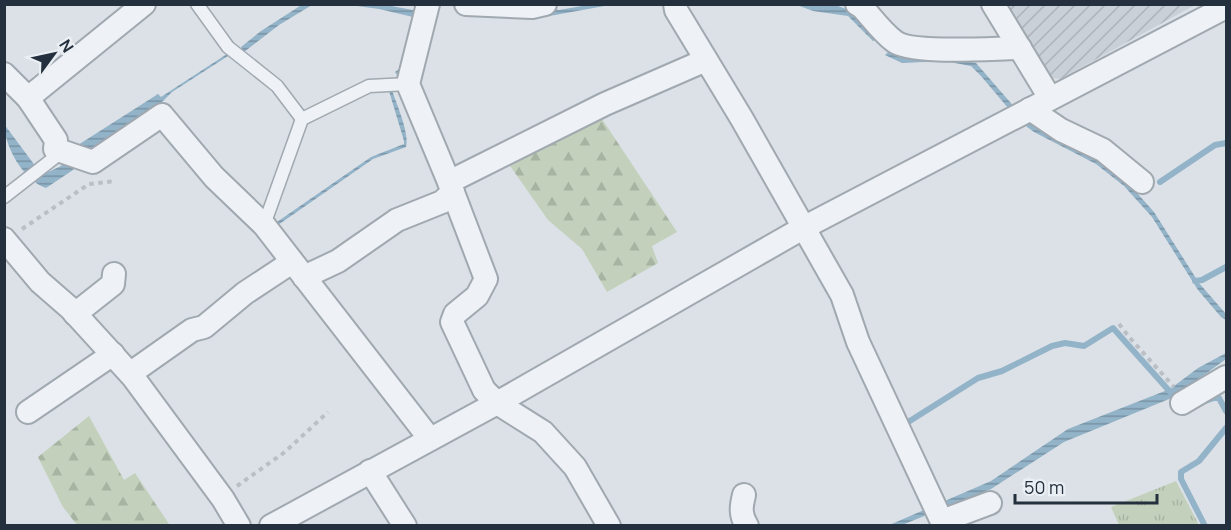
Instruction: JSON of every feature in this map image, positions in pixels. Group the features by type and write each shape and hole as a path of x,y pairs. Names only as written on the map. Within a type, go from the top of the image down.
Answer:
{"street":[{"path":"28,98 144,4"},
{"path":"428,4 408,84 486,279 477,296 455,314 452,322 484,390 497,403 543,432 575,467 609,525"},
{"path":"466,4 532,7 545,4"},
{"path":"675,4 676,10 742,119 842,295 858,342 943,523 990,503"},
{"path":"857,4 894,41 903,46 920,49 1020,48"},
{"path":"993,4 1050,98"},
{"path":"271,525 497,403 803,228 1227,6"},
{"path":"130,373 192,330 204,327 245,293 298,270 338,261 397,220 442,202 451,187 605,104 706,60"},
{"path":"4,74 28,98 56,140 55,149 93,162 162,115 214,177 264,225 430,439"},
{"path":"1030,109 1062,130 1103,150 1142,182"},
{"path":"8,243 40,282 75,314 130,373 239,525"},
{"path":"75,314 113,284 114,274"},
{"path":"28,412 113,354"},
{"path":"1184,402 1227,377"},
{"path":"370,471 405,525"},
{"path":"744,495 741,509 747,525"}],"lane":[{"path":"197,4 228,47 277,86 302,119"},
{"path":"264,225 302,119 369,86 408,84"},
{"path":"4,197 54,158 55,149"}],"path":[{"path":"8,243 16,234 90,184 115,181"},
{"path":"1119,324 1184,402"},
{"path":"221,497 285,452 328,412"}],"shaded area":[{"path":"1007,5 1195,5 1060,79 1053,78"}],"green space":[{"path":"600,116 677,232 652,246 658,263 607,292 582,249 548,220 508,163"},
{"path":"89,416 124,480 135,473 169,524 77,525 63,507 38,457"},
{"path":"1176,481 1199,525 1119,525 1111,507"}],"water":[{"path":"303,4 312,5 279,25 244,52 241,47"},
{"path":"350,5 386,5 418,11 407,71 397,75 395,72 403,66 413,17"},
{"path":"588,5 610,5 542,16 551,8 559,10"},
{"path":"797,5 838,6 849,10 878,37 873,41 848,16 813,11"},
{"path":"892,48 976,63 1023,117 1038,130 1097,159 1129,184 1154,212 1199,283 1226,314 1226,320 1198,290 1152,217 1124,186 1096,164 1034,132 1019,121 971,66 944,61 902,63 885,55"},
{"path":"227,54 228,56 172,92 163,101 86,153 73,170 46,188 30,178 23,170 8,143 4,124 42,175 61,166 78,145 158,94 161,97"},
{"path":"392,90 404,127 406,147 373,159 278,225 277,222 371,157 404,144 389,91"},
{"path":"1226,353 1226,359 1174,397 1064,442 991,489 902,525 887,526 991,481 1068,429 1170,389 1198,368"}],"waterway":[{"path":"1160,182 1215,145 1226,143"},
{"path":"1195,281 1202,280 1226,267"},
{"path":"905,424 978,378 1002,371 1052,346 1065,343 1084,346 1113,328 1172,394"},
{"path":"1205,401 1219,398 1226,411"},
{"path":"1205,526 1181,479 1181,472 1199,461 1226,428"}]}
